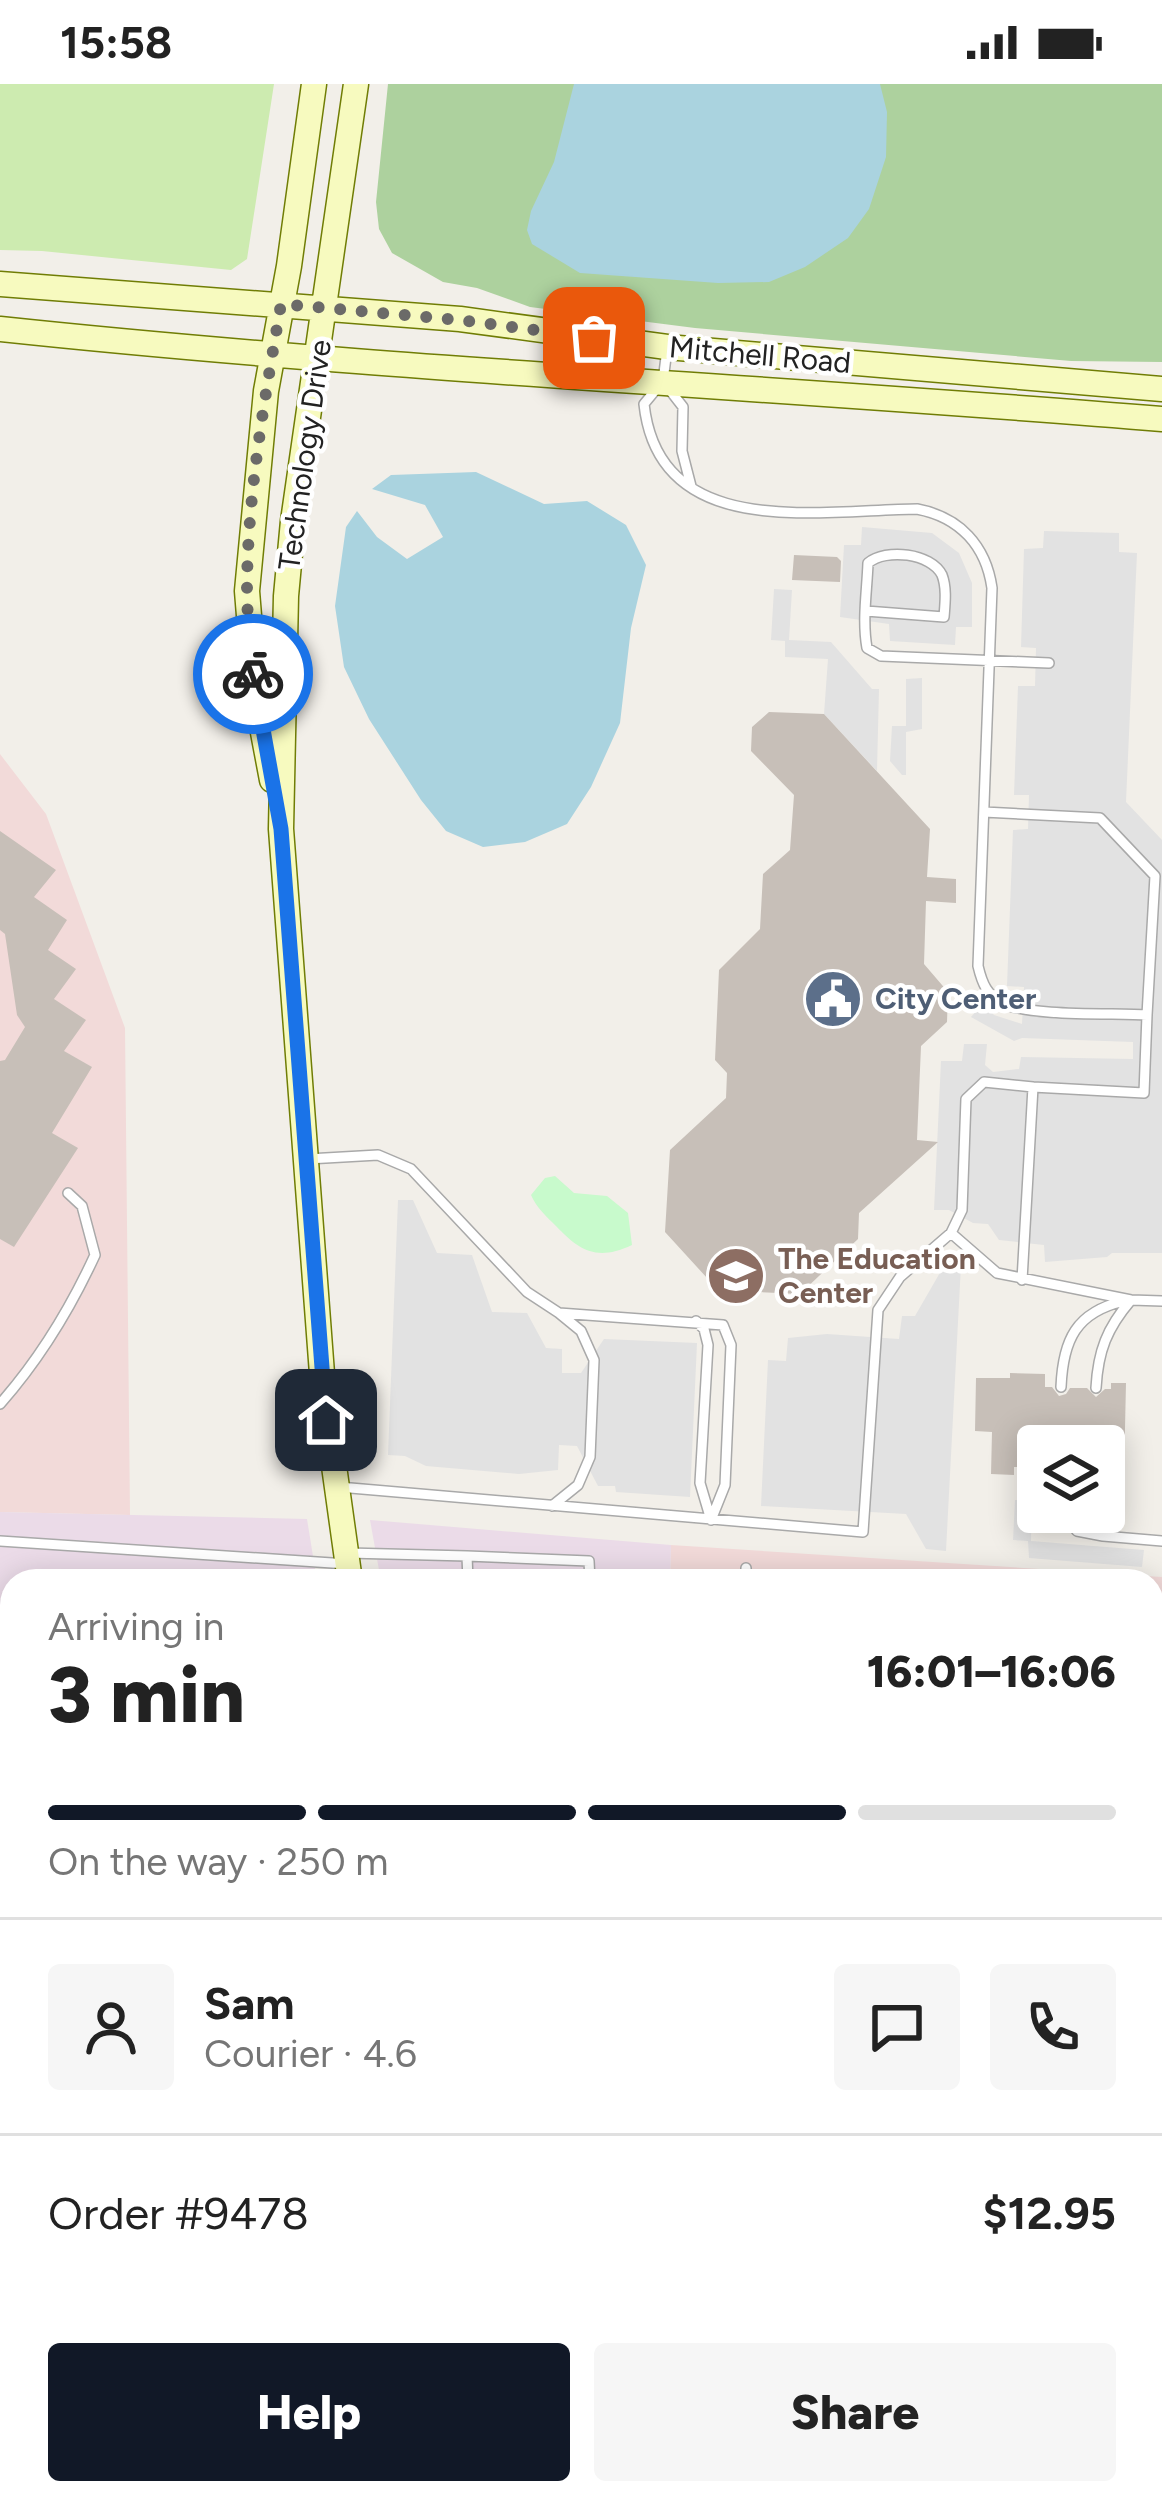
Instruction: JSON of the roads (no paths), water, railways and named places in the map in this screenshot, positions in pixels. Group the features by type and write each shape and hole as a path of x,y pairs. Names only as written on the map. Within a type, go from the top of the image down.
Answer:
{"main road":[{"name":"Technology Drive","path":"281,829 255,690 247,591 272,355 314,84"},
{"name":"Technology Drive","path":"347,1566 334,1486 281,829 286,596 293,521 356,84"},
{"name":"Mitchell Road","path":"0,284 460,320 667,347 1162,385"},
{"name":"Mitchell Road","path":"0,329 318,359 1162,419"}],"lane":[{"path":"667,347 663,381 644,404 651,441 672,473 712,500 759,512 917,509 950,520 982,551 989,571 989,662 978,966 990,994 1018,1008 1147,1015"},
{"path":"663,381 683,407 682,451 691,486"},
{"path":"866,611 944,617 946,592 941,572 923,558 876,556 868,563 866,611 867,648 881,656 1049,663"},
{"path":"334,1486 862,1532 878,1310 900,1277 951,1233 962,1210 966,1099 983,1082 1144,1093 1155,876 1100,818 984,812"},
{"path":"1022,1280 1033,1087"},
{"path":"305,1160 362,1155 394,1159 411,1169 527,1292 580,1331 594,1360 590,1457 578,1485 551,1506"},
{"path":"0,1404 19,1383 82,1284 95,1255 82,1206 68,1193"},
{"path":"951,1233 997,1273 1131,1300 1162,1301"},
{"path":"1060,1388 1068,1339 1083,1318 1103,1306 1131,1300"},
{"path":"1096,1388 1101,1346 1131,1300"},
{"path":"559,1313 723,1325 731,1345 725,1485 711,1520"},
{"path":"696,1321 704,1329 708,1346 700,1483 711,1520"},
{"path":"1087,1533 1162,1541"},
{"path":"1100,1533 1103,1536"},
{"path":"0,1541 347,1566 467,1556 589,1561 589,1569"},
{"path":"467,1556 468,1569"}],"water":[{"path":"574,84 880,84 887,112 886,157 869,209 848,238 805,267 769,282 580,273 532,244 527,230 554,162"},
{"path":"476,472 544,504 587,501 626,525 646,565 631,628 620,723 591,787 567,824 525,842 483,847 446,831 369,719 344,667 335,606 346,527 357,511 377,537 407,559 443,537 425,505 372,489 391,475"}],"place":[{"name":"City Center","path":"833,999"},
{"name":"The Education Center","path":"736,1276"}]}
